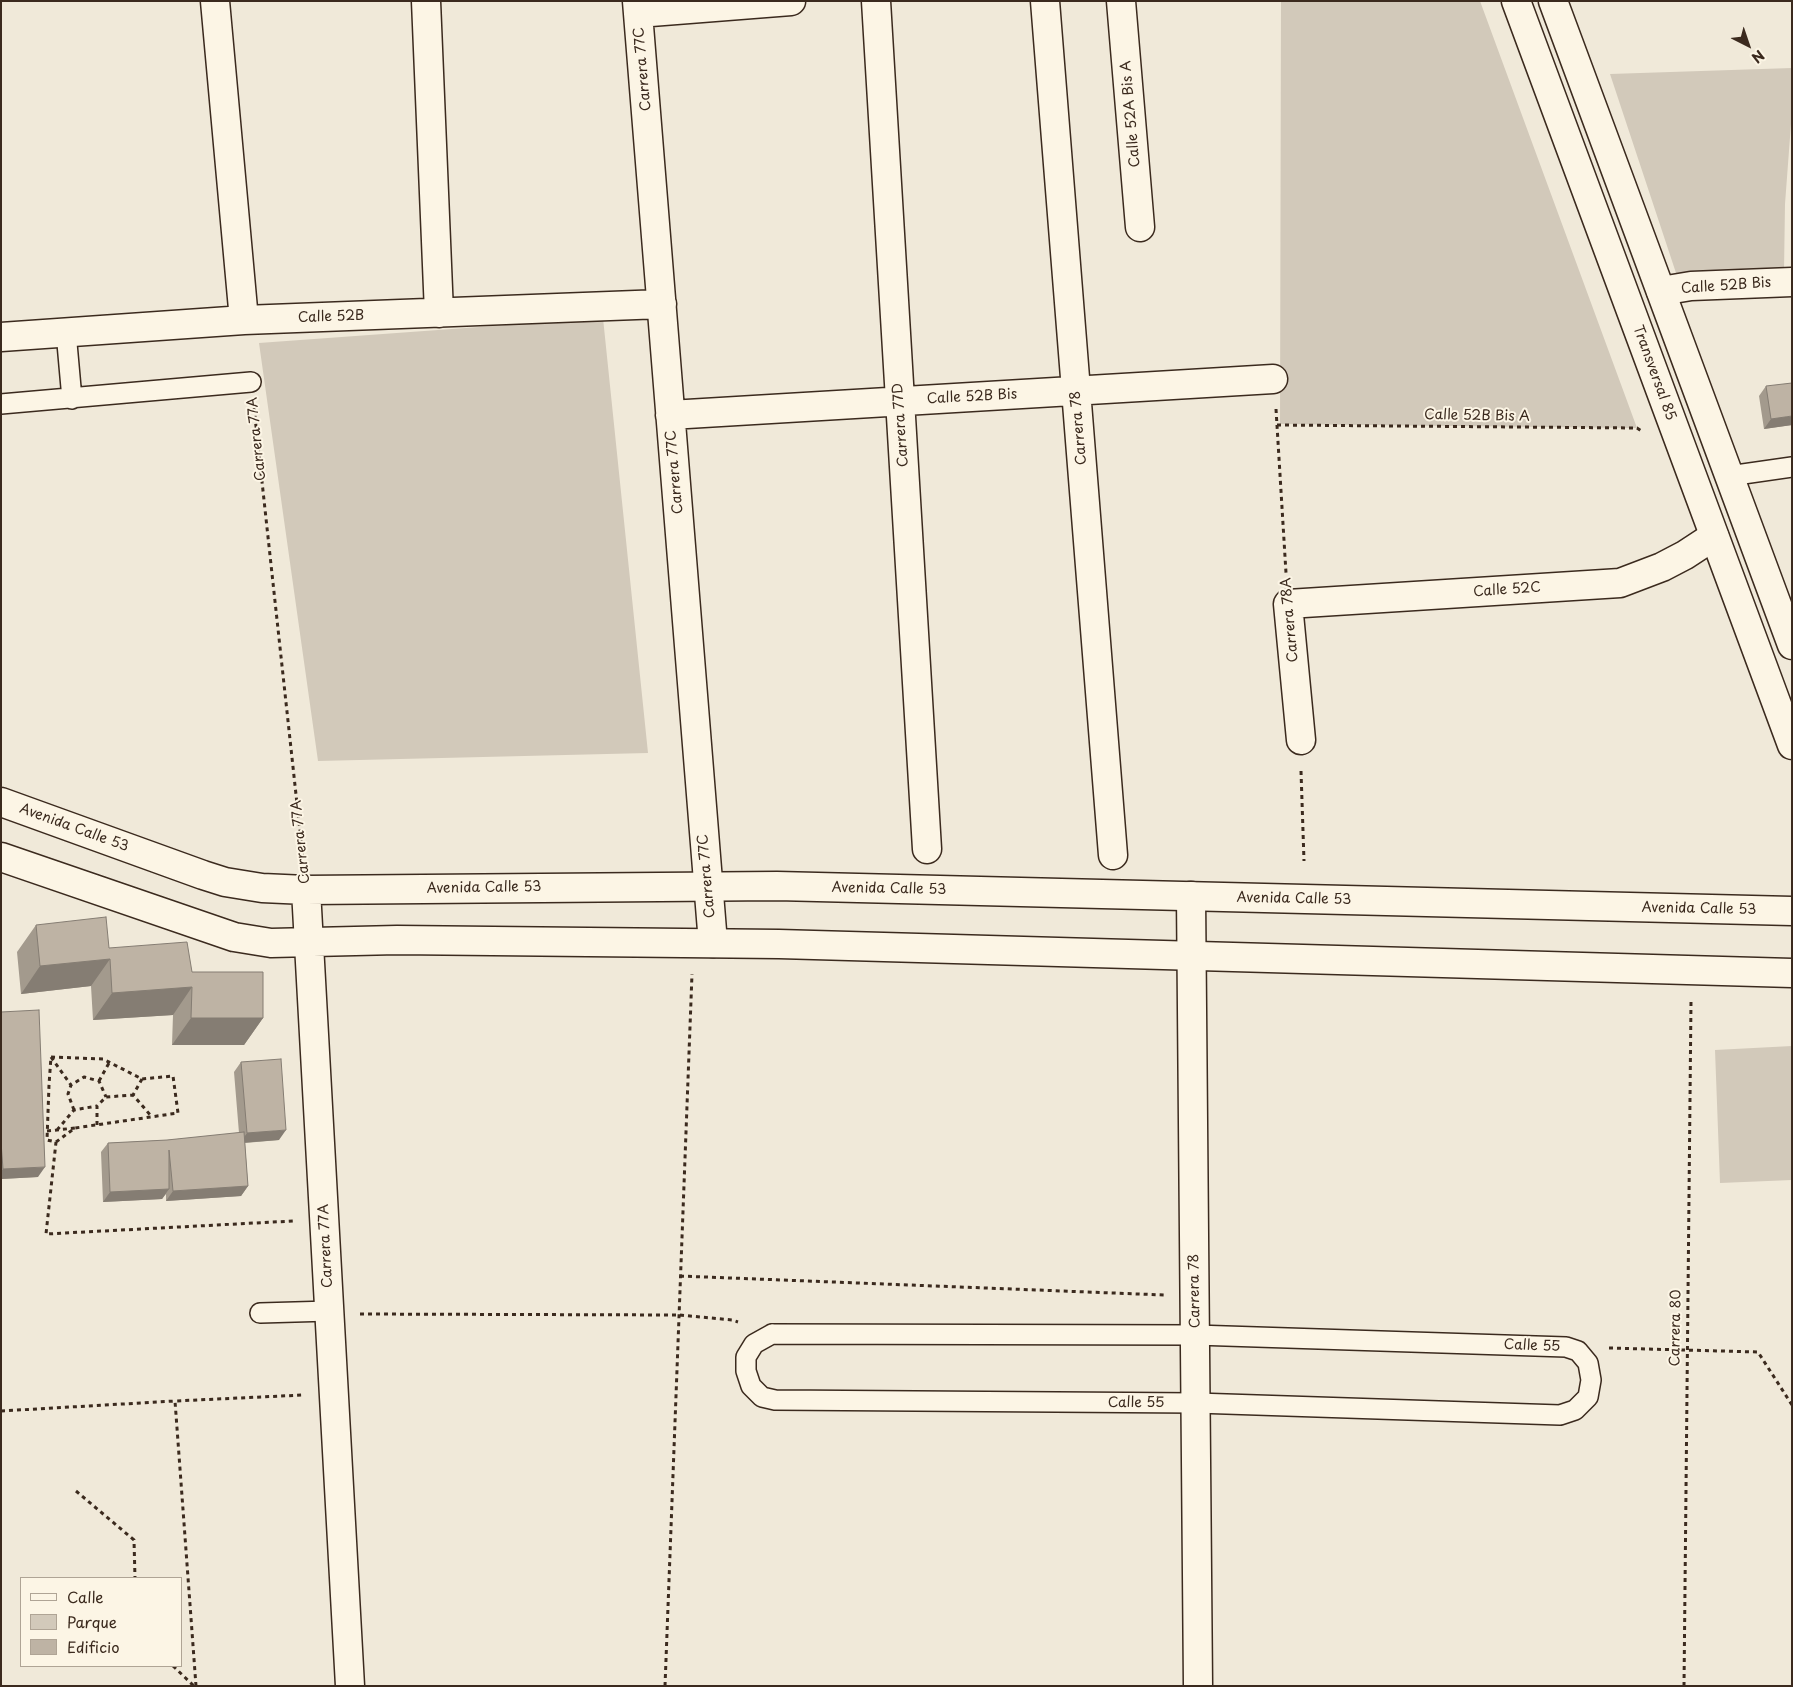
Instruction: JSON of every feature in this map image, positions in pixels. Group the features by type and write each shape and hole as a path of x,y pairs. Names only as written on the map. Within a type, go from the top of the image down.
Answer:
{"street":[{"path":"215,1 244,320"},
{"path":"426,1 439,313"},
{"path":"638,7 791,1"},
{"name":"Carrera 77D","path":"876,1 927,849"},
{"name":"Carrera 78","path":"1045,1 1113,855"},
{"name":"Calle 52A Bis A","path":"1121,1 1140,227"},
{"name":"Transversal 85","path":"1516,1 1792,744"},
{"path":"1553,1 1792,645"},
{"name":"Carrera 77C","path":"638,7 708,886 703,943"},
{"name":"Calle 52B Bis","path":"1660,291 1691,286 1792,282"},
{"name":"Calle 52B","path":"1,337 244,320 662,304"},
{"name":"Calle 52B Bis","path":"670,415 1273,379"},
{"path":"1695,484 1729,476"},
{"name":"Calle 52C","path":"1288,604 1620,583 1662,567 1714,536"},
{"name":"Carrera 78A","path":"1288,604 1301,740"},
{"name":"Avenida Calle 53","path":"1,802 225,882 262,888 306,890 777,886 1792,911"},
{"path":"1,857 234,937 271,943 397,940 703,943 1792,973"},
{"name":"Carrera 77A","path":"306,890 308,942 342,1313 350,1686"},
{"name":"Carrera 78","path":"1191,896 1198,1686"}],"lane":[{"path":"66,332 72,399"},
{"path":"1,404 251,382"},
{"path":"1729,476 1792,467"},
{"path":"260,1313 342,1313"},
{"name":"Calle 55","path":"772,1334 1195,1335 1566,1347 1578,1351 1588,1363 1591,1380 1588,1397 1575,1410 1560,1415 1196,1403 774,1400 762,1397 751,1386 746,1371 746,1356 754,1344 772,1334"}],"path":[{"name":"Carrera 78A","path":"1273,379 1278,425 1288,604"},
{"name":"Carrera 77A","path":"251,382 306,890"},
{"name":"Calle 52B Bis A","path":"1278,425 1637,428 1641,432 1674,426"},
{"path":"1301,740 1304,861"},
{"path":"665,1686 680,1276 703,943"},
{"name":"Carrera 80","path":"1684,1686 1691,970"},
{"path":"47,1131 178,1114 173,1076 142,1079 102,1059 51,1057"},
{"path":"51,1057 71,1085"},
{"path":"51,1057 48,1085 47,1140 56,1142 76,1128"},
{"path":"99,1081 109,1062"},
{"path":"74,1110 68,1094 71,1085 84,1077 99,1081"},
{"path":"133,1095 142,1079"},
{"path":"99,1081 106,1097"},
{"path":"57,1130 74,1110 97,1106 106,1097 133,1095"},
{"path":"133,1095 152,1117"},
{"path":"97,1106 97,1124"},
{"path":"56,1142 46,1234 296,1221"},
{"path":"680,1276 1195,1296"},
{"path":"342,1313 679,1315 732,1320 772,1334"},
{"path":"1566,1347 1758,1352 1792,1406"},
{"path":"1,1411 175,1400 308,1395"},
{"path":"175,1400 195,1686"},
{"path":"76,1491 134,1540 135,1577"},
{"path":"174,1667 195,1686"}],"green space":[{"path":"1281,1 1480,1 1637,428 1280,424"},
{"path":"1792,68 1791,124 1785,204 1784,271 1678,279 1610,74"},
{"path":"603,318 648,753 318,761 259,343"},
{"path":"1792,1046 1792,1180 1720,1183 1715,1050"}],"building":[{"path":"1792,383 1792,416 1771,419 1766,386"},
{"path":"106,917 109,948 187,942 192,972 263,972 263,1018 191,1018 192,987 112,993 110,959 40,966 36,925"},
{"path":"39,1010 45,1167 3,1169 1,1142 1,1012"},
{"path":"281,1059 286,1130 247,1133 241,1062"},
{"path":"244,1132 248,1186 173,1191 169,1150 169,1189 110,1192 108,1143 167,1140"}]}
